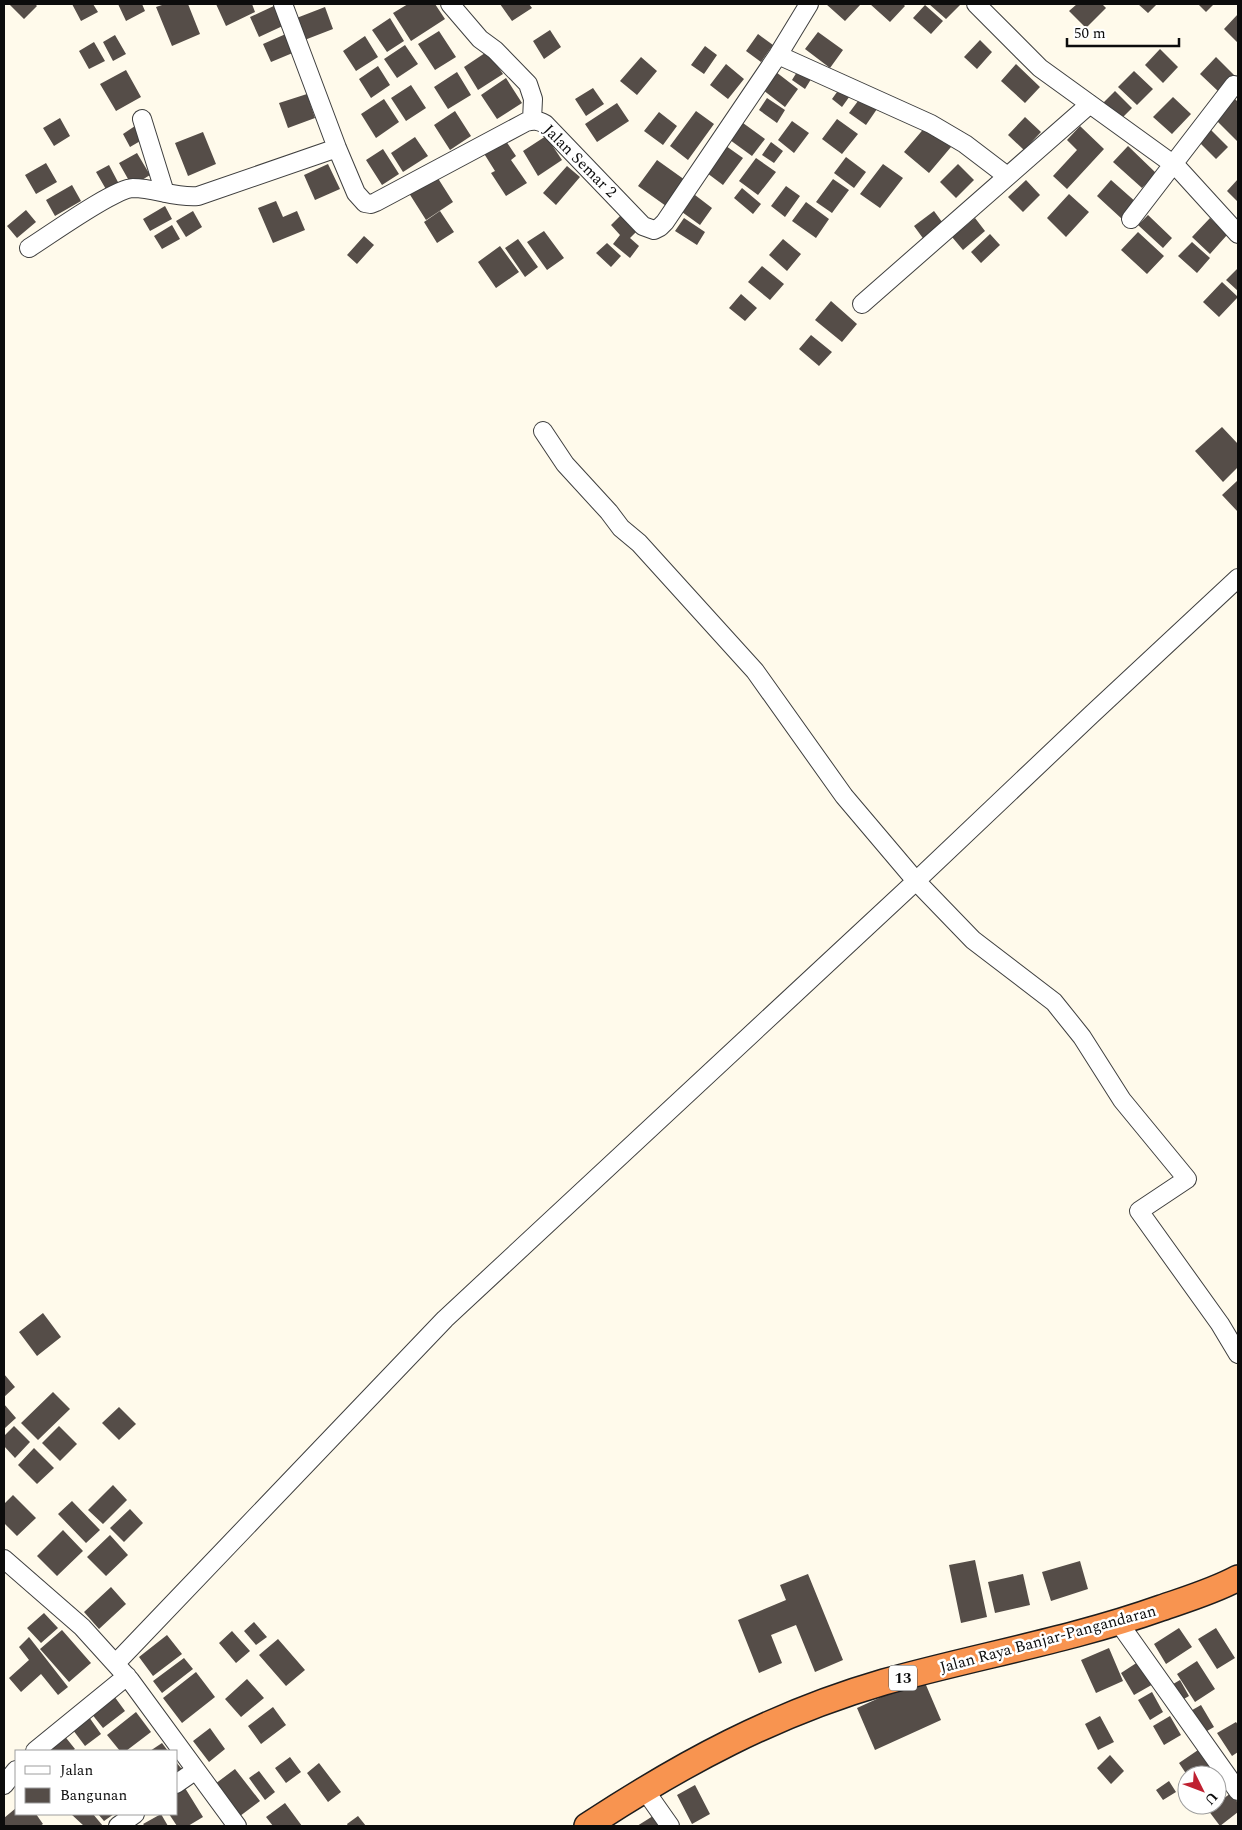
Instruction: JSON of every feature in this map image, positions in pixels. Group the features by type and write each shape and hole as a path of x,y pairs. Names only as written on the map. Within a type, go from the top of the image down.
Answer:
{"highway":[{"name":"Jalan Raya Banjar-Pangandaran","path":"587,1826 644,1789 725,1744 756,1729 835,1697 886,1682 1119,1623 1219,1588 1238,1578"}],"street":[{"name":"Jalan Semar 2","path":"283,4 337,148 356,193 365,203 371,204 532,120 545,124 643,226 654,230 666,222 778,55 809,4"},
{"path":"450,4 480,39 506,60 528,84 533,99 532,120"},
{"path":"976,4 1040,68 1173,164 1238,234"},
{"path":"778,55 931,124 966,144 1007,176"},
{"path":"1131,219 1234,84"},
{"path":"862,304 1090,104"},
{"path":"142,119 165,193"},
{"path":"29,248 120,191 140,188 181,197 198,196 337,148"},
{"path":"543,431 565,464 609,512 621,528 639,543 755,672 844,796 916,881 973,940 1054,1002 1082,1037 1122,1100 1187,1178 1139,1211 1220,1324 1238,1354"},
{"path":"36,1750 121,1669 445,1318 916,881 1238,578"},
{"path":"4,1559 82,1627 121,1669 237,1826"},
{"path":"1119,1623 1238,1791"},
{"path":"178,1783 196,1770"},
{"path":"4,1785 15,1771"},
{"path":"644,1789 670,1826"},
{"path":"118,1826 134,1815"}],"building":[{"path":"9,4 35,4 37,6 24,19"},
{"path":"72,4 93,4 98,12 81,21"},
{"path":"118,4 142,4 145,11 126,21"},
{"path":"165,4 188,4 200,34 172,46 156,7"},
{"path":"216,4 252,4 255,12 226,26"},
{"path":"278,4 287,24 259,37 250,17"},
{"path":"408,4 435,4 445,19 411,41 393,13"},
{"path":"500,4 529,4 532,8 512,21"},
{"path":"826,4 861,4 845,21"},
{"path":"870,4 903,4 905,6 890,22"},
{"path":"929,4 961,4 946,19"},
{"path":"1077,4 1102,4 1106,8 1086,28 1069,11"},
{"path":"1138,4 1157,4 1148,13"},
{"path":"1198,4 1214,4 1206,12"},
{"path":"925,5 943,21 931,34 913,18"},
{"path":"325,7 333,29 302,41 294,19"},
{"path":"1238,14 1238,43 1224,29"},
{"path":"390,18 404,41 387,52 372,30"},
{"path":"550,30 561,47 544,59 533,41"},
{"path":"439,31 456,57 435,70 418,44"},
{"path":"818,32 843,50 830,68 805,49"},
{"path":"288,33 295,52 271,62 263,44"},
{"path":"758,34 773,45 761,62 746,51"},
{"path":"115,35 126,54 113,61 103,42"},
{"path":"365,36 378,57 356,71 343,51"},
{"path":"980,40 992,52 977,69 964,57"},
{"path":"94,42 105,61 89,69 79,51"},
{"path":"405,45 418,64 397,78 384,59"},
{"path":"705,46 717,55 704,74 691,65"},
{"path":"1160,49 1178,67 1163,83 1145,65"},
{"path":"488,51 503,74 478,90 464,67"},
{"path":"641,57 657,71 637,95 620,81"},
{"path":"1216,57 1235,76 1219,92 1200,74"},
{"path":"726,64 744,79 728,99 710,85"},
{"path":"1016,64 1040,87 1025,103 1001,81"},
{"path":"378,66 390,85 371,98 359,79"},
{"path":"800,67 813,76 805,89 792,80"},
{"path":"126,70 141,97 116,111 100,84"},
{"path":"1134,71 1153,89 1137,105 1118,87"},
{"path":"457,72 471,95 448,109 434,87"},
{"path":"776,72 798,89 785,107 763,90"},
{"path":"506,78 522,103 497,119 481,95"},
{"path":"411,85 426,108 406,121 391,98"},
{"path":"842,85 852,93 842,107 832,99"},
{"path":"593,88 604,104 586,116 575,99"},
{"path":"1115,91 1132,108 1118,122 1101,105"},
{"path":"307,94 315,118 288,128 279,103"},
{"path":"861,97 877,109 866,125 849,113"},
{"path":"1173,97 1191,114 1172,134 1153,117"},
{"path":"767,98 785,110 777,123 759,110"},
{"path":"384,99 399,122 376,138 361,114"},
{"path":"1235,99 1238,102 1238,142 1215,119"},
{"path":"617,103 629,121 597,142 585,124"},
{"path":"455,111 471,136 450,150 434,125"},
{"path":"696,111 714,124 688,160 670,146"},
{"path":"659,112 677,126 663,145 644,131"},
{"path":"1025,117 1041,132 1024,150 1008,135"},
{"path":"60,118 70,136 54,146 43,128"},
{"path":"837,119 858,134 842,154 822,139"},
{"path":"792,121 809,133 794,153 778,140"},
{"path":"743,123 765,139 752,156 730,140"},
{"path":"135,126 142,140 130,147 123,134"},
{"path":"926,126 951,147 929,173 904,152"},
{"path":"1080,126 1104,149 1067,189 1053,176 1077,150 1067,140"},
{"path":"1211,130 1228,147 1216,159 1199,142"},
{"path":"203,132 216,164 188,176 175,143"},
{"path":"546,136 562,160 538,176 523,151"},
{"path":"415,137 428,156 403,172 391,153"},
{"path":"504,138 516,156 511,160 527,183 506,196 491,173 495,171 483,152"},
{"path":"771,142 783,151 774,163 762,155"},
{"path":"726,146 743,158 723,185 707,173"},
{"path":"1128,146 1156,173 1142,188 1113,162"},
{"path":"383,149 399,174 382,185 366,160"},
{"path":"137,153 150,175 132,186 119,163"},
{"path":"846,157 866,172 854,188 834,173"},
{"path":"756,158 776,172 758,195 739,181"},
{"path":"657,160 685,180 666,206 638,186"},
{"path":"46,163 57,182 36,194 25,175"},
{"path":"328,164 340,189 315,200 304,175"},
{"path":"883,164 903,178 880,208 860,194"},
{"path":"958,164 974,180 956,198 940,182"},
{"path":"109,165 119,184 107,191 96,172"},
{"path":"567,166 580,177 556,205 543,193"},
{"path":"434,172 453,202 426,220 407,190"},
{"path":"833,179 849,190 832,213 816,202"},
{"path":"1238,179 1238,202 1227,191"},
{"path":"1026,180 1040,195 1023,212 1008,197"},
{"path":"1111,180 1137,203 1122,219 1097,196"},
{"path":"72,185 81,201 55,216 46,200"},
{"path":"786,186 800,196 785,217 771,206"},
{"path":"742,188 761,204 753,214 734,198"},
{"path":"1069,194 1089,212 1066,237 1047,218"},
{"path":"695,195 712,208 700,225 682,212"},
{"path":"276,201 283,217 297,211 305,230 273,243 258,208"},
{"path":"806,202 829,219 816,238 792,221"},
{"path":"165,206 172,219 150,231 143,219"},
{"path":"26,210 36,222 17,238 7,226"},
{"path":"193,211 202,227 186,237 176,221"},
{"path":"440,211 454,232 437,243 424,222"},
{"path":"934,211 945,226 925,241 914,226"},
{"path":"624,212 640,228 630,238 639,246 630,258 613,244 620,235 611,225"},
{"path":"1148,215 1172,238 1163,248 1138,225"},
{"path":"684,218 705,232 697,245 675,231"},
{"path":"975,218 985,231 963,250 952,237"},
{"path":"1210,218 1227,235 1210,254 1192,237"},
{"path":"172,225 180,239 162,249 154,236"},
{"path":"544,231 564,258 547,270 527,242"},
{"path":"1138,232 1164,256 1147,274 1121,250"},
{"path":"990,234 1000,245 981,263 971,252"},
{"path":"364,236 374,245 357,264 347,255"},
{"path":"518,239 538,267 525,277 505,248"},
{"path":"783,239 801,254 787,271 769,255"},
{"path":"1192,242 1210,258 1197,273 1178,256"},
{"path":"607,243 621,256 611,267 596,253"},
{"path":"500,246 519,272 496,288 478,262"},
{"path":"762,266 784,284 770,300 748,282"},
{"path":"1238,268 1238,291 1226,280"},
{"path":"1222,282 1238,297 1219,317 1203,302"},
{"path":"741,294 757,308 745,321 729,308"},
{"path":"831,301 857,324 842,342 815,320"},
{"path":"811,335 832,352 819,366 799,349"},
{"path":"1222,427 1238,444 1238,467 1223,482 1195,451"},
{"path":"1237,481 1238,483 1238,512 1222,495"},
{"path":"43,1313 61,1337 37,1356 19,1332"},
{"path":"4,1374 15,1387 4,1397"},
{"path":"53,1392 70,1409 38,1440 21,1423"},
{"path":"4,1404 16,1418 5,1428 4,1426"},
{"path":"119,1407 136,1424 119,1440 102,1423"},
{"path":"14,1426 30,1442 15,1458 4,1446 4,1436"},
{"path":"59,1426 77,1444 60,1461 42,1443"},
{"path":"34,1448 54,1468 37,1484 18,1465"},
{"path":"113,1485 127,1500 103,1524 88,1510"},
{"path":"13,1495 36,1518 17,1536 4,1523 4,1504"},
{"path":"72,1501 100,1530 86,1543 58,1514"},
{"path":"130,1509 143,1523 124,1542 110,1528"},
{"path":"63,1530 83,1551 57,1576 37,1556"},
{"path":"110,1535 128,1555 106,1576 87,1557"},
{"path":"975,1560 987,1617 961,1623 949,1565"},
{"path":"1080,1561 1088,1589 1051,1601 1042,1572"},
{"path":"808,1574 843,1660 815,1672 796,1625 771,1635 782,1663 759,1673 738,1620 786,1600 780,1585"},
{"path":"1023,1574 1030,1605 995,1613 988,1582"},
{"path":"111,1587 126,1604 99,1629 84,1612"},
{"path":"44,1613 58,1628 41,1643 27,1628"},
{"path":"254,1622 267,1637 256,1645 244,1631"},
{"path":"1179,1628 1192,1647 1166,1664 1154,1644"},
{"path":"1216,1628 1235,1658 1217,1669 1198,1639"},
{"path":"62,1630 91,1663 69,1682 40,1649"},
{"path":"232,1631 250,1651 236,1663 219,1643"},
{"path":"167,1635 182,1654 153,1676 139,1657"},
{"path":"29,1637 68,1687 58,1695 41,1674 21,1692 9,1678 29,1660 19,1647"},
{"path":"278,1639 305,1670 286,1686 259,1655"},
{"path":"1109,1648 1123,1681 1096,1693 1081,1660"},
{"path":"184,1658 193,1669 162,1693 153,1681"},
{"path":"1141,1660 1155,1683 1134,1695 1121,1673"},
{"path":"1197,1661 1215,1689 1195,1702 1177,1674"},
{"path":"196,1672 215,1697 182,1723 163,1698"},
{"path":"923,1678 941,1720 875,1750 857,1708"},
{"path":"247,1679 264,1698 241,1717 225,1699"},
{"path":"1180,1680 1189,1696 1177,1703 1168,1687"},
{"path":"1152,1692 1163,1712 1150,1720 1138,1700"},
{"path":"114,1696 125,1711 103,1728 91,1713"},
{"path":"1201,1705 1214,1727 1200,1735 1187,1713"},
{"path":"273,1707 286,1725 261,1744 248,1726"},
{"path":"136,1712 151,1732 127,1750 119,1750 107,1735"},
{"path":"1100,1716 1114,1742 1098,1750 1085,1724"},
{"path":"1170,1716 1181,1735 1164,1745 1153,1726"},
{"path":"89,1717 101,1734 85,1746 73,1730"},
{"path":"1236,1722 1238,1725 1238,1752 1232,1756 1217,1733"},
{"path":"210,1728 225,1749 209,1762 193,1741"},
{"path":"63,1734 75,1749 74,1750 42,1750"},
{"path":"162,1743 167,1750 152,1750"},
{"path":"1201,1748 1211,1765 1180,1765 1179,1763"},
{"path":"1110,1755 1124,1771 1111,1784 1097,1768"},
{"path":"290,1757 301,1772 286,1783 275,1768"},
{"path":"319,1763 341,1792 328,1802 307,1773"},
{"path":"178,1764 186,1774 178,1780"},
{"path":"235,1769 260,1801 240,1816 215,1784"},
{"path":"259,1771 275,1792 265,1800 249,1778"},
{"path":"1169,1781 1176,1792 1163,1800 1156,1790"},
{"path":"695,1785 710,1814 692,1824 677,1795"},
{"path":"185,1788 203,1817 188,1826 177,1826 170,1815 178,1815 178,1792"},
{"path":"1231,1793 1238,1803 1238,1812 1220,1826 1212,1815 1227,1815 1227,1796"},
{"path":"285,1803 302,1826 273,1826 266,1817"},
{"path":"15,1809 15,1815 37,1815 43,1824 40,1826 4,1826 4,1818"},
{"path":"72,1815 94,1815 103,1826 84,1826"},
{"path":"99,1815 113,1815 104,1821"},
{"path":"162,1815 168,1826 145,1826 143,1824"},
{"path":"358,1816 366,1826 348,1826 347,1824"},
{"path":"653,1816 658,1826 637,1826"}]}
